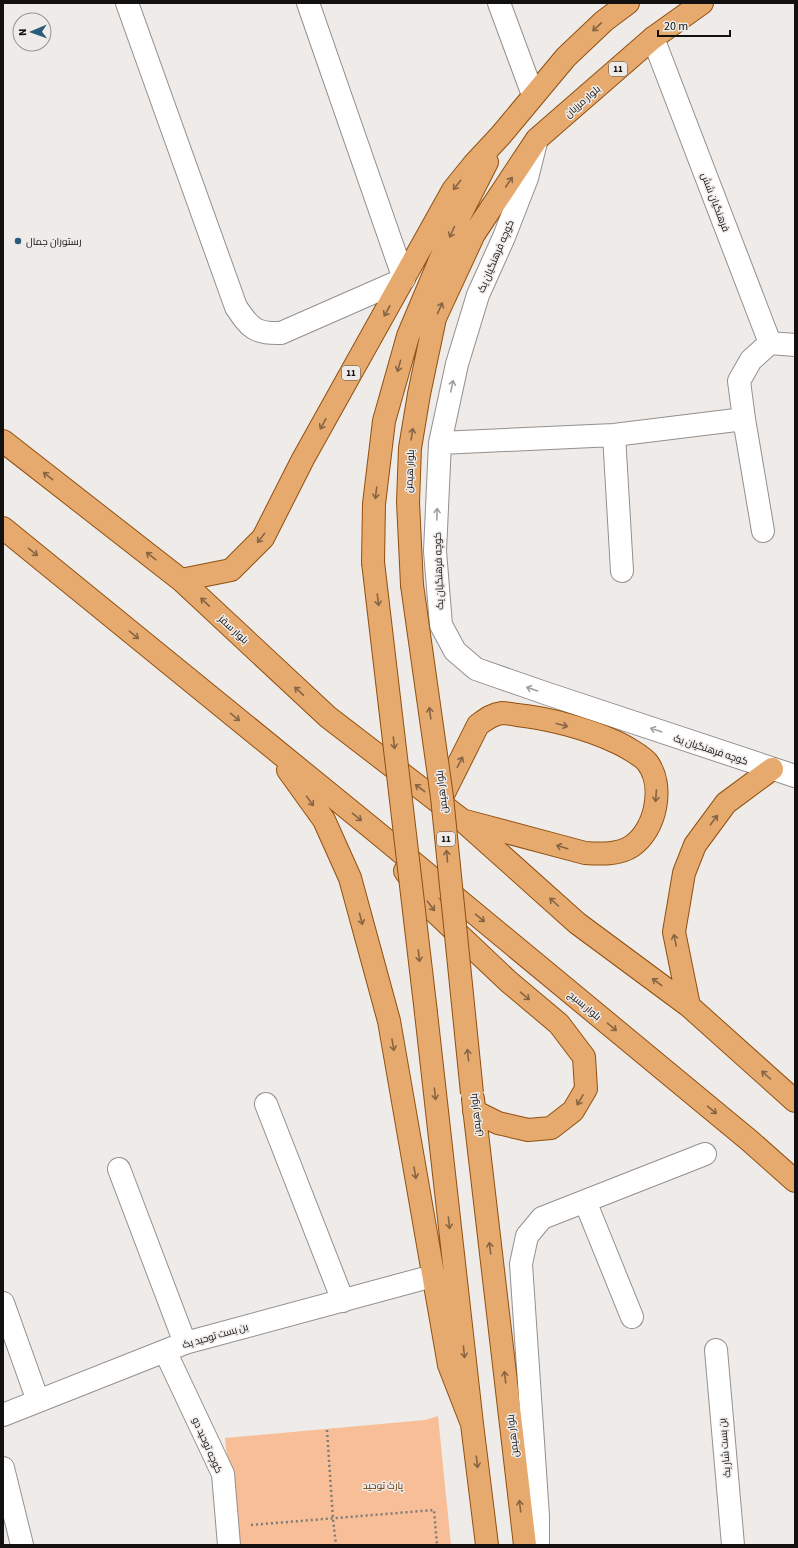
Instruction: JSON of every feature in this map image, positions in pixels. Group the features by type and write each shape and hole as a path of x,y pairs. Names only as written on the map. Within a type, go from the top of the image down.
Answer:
{"main road":[{"name":"11","path":"181,580 230,570 263,538 303,459 453,190 474,164 501,135 566,56 604,21 628,3"},
{"name":"بلوار مرزبان","path":"537,139 653,38 702,3"},
{"path":"487,1545 373,562 374,504 384,421 408,336 453,229 501,135"},
{"name":"بلوار هیمن","path":"525,1545 473,1102 442,797 412,585 408,502 410,448 419,394 436,318 474,234 537,139"},
{"name":"بلوار سقز","path":"3,441 181,580 328,718 462,820"},
{"path":"3,528 374,830 435,912 509,982 559,1024 584,1057 586,1089 573,1111 551,1128 528,1130 498,1123 473,1102"},
{"path":"442,797 478,725 488,717 502,713 534,717 586,731 618,742 646,761 654,775 657,793 654,816 642,835 632,846 615,853 584,853 462,820"},
{"path":"271,746 324,820 350,878 389,1021 449,1365 472,1424"},
{"path":"689,1006 674,932 684,874 695,845 726,803 772,769"},
{"path":"462,820 577,923 689,1006 795,1101"},
{"name":"بلوار بسیج","path":"374,830 750,1141 795,1181"}],"street":[{"path":"127,3 236,307 248,325 265,333 281,333 404,279 308,3"},
{"path":"499,3 533,95"},
{"name":"فرهنگیان شش","path":"653,38 770,343"},
{"name":"کوچه فرهنگیان یک","path":"537,139 527,178 478,295 457,364 440,442 435,551 440,625 455,651 476,670 795,776"},
{"path":"763,531 744,420 740,381 751,360 770,343 795,345"},
{"path":"440,442 614,435 744,420"},
{"path":"614,435 622,570"},
{"path":"266,1104 343,1301"},
{"path":"538,1545 538,1508 521,1264 527,1236 542,1218 705,1154"},
{"path":"119,1170 185,1343"},
{"path":"585,1201 632,1317"},
{"name":"بن بست توحید یک","path":"3,1415 185,1343 433,1276"},
{"path":"3,1303 38,1401"},
{"name":"بن بست شار یک","path":"716,1350 733,1545"},
{"name":"کوچه توحید دو","path":"165,1351 223,1474 229,1545"},
{"path":"3,1468 22,1545"}],"path":[{"path":"327,1430 336,1545"},
{"path":"250,1525 434,1510 436,1545"}],"green space":[{"name":"پارک توحید","path":"438,1416 451,1545 236,1545 225,1438 425,1420"}],"place":[{"name":"رستوران جمال","path":"18,241"}]}
